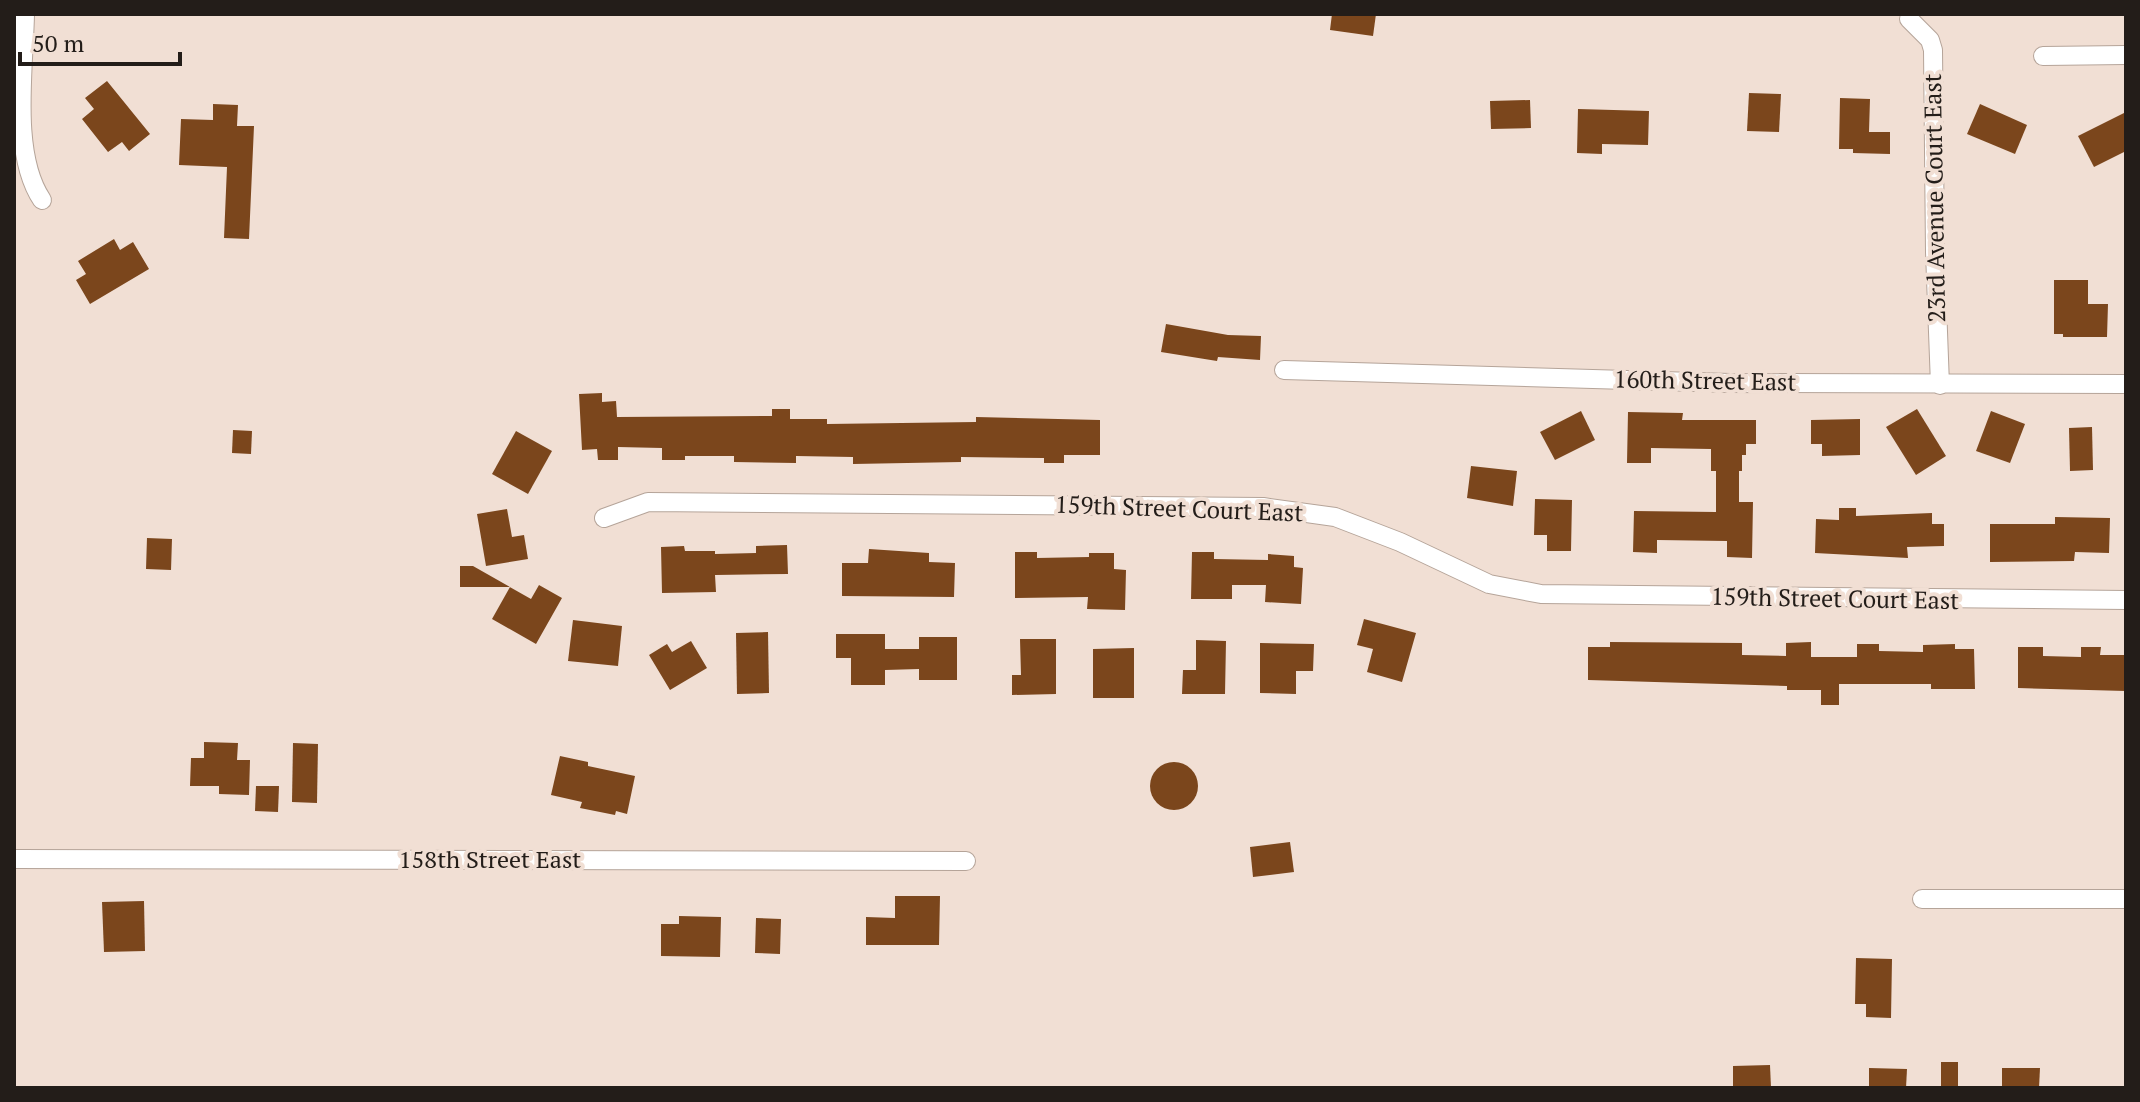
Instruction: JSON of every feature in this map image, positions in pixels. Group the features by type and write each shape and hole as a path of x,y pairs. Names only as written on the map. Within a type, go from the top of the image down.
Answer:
{"street":[{"path":"25,14 23,143 32,185 42,200"},
{"name":"23rd Avenue Court East","path":"1909,19 1930,40 1933,50 1940,385"},
{"path":"2043,56 2126,55"},
{"name":"160th Street East","path":"1284,370 1730,383 2126,384"},
{"name":"159th Street Court East","path":"604,518 648,502 1263,507 1335,517 1391,537 1489,584 1541,594 2082,602 2126,600"},
{"name":"158th Street East","path":"14,859 966,861"},
{"path":"1922,899 2126,899"}],"building":[{"path":"1332,14 1376,14 1373,36 1330,30"},
{"path":"107,81 150,134 129,151 122,142 108,152 82,119 94,109 85,98"},
{"path":"1749,93 1781,94 1779,132 1747,131"},
{"path":"1840,98 1870,99 1869,132 1890,132 1890,154 1853,153 1853,149 1839,149"},
{"path":"1530,100 1531,128 1491,129 1490,101"},
{"path":"213,104 238,105 237,126 254,126 249,239 224,238 227,167 179,165 181,119 213,120"},
{"path":"1980,104 2027,125 2015,154 1967,134"},
{"path":"1578,109 1649,111 1648,145 1602,144 1602,154 1577,153"},
{"path":"2126,112 2126,151 2094,167 2078,136"},
{"path":"114,239 120,250 133,242 149,269 90,304 76,280 86,274 78,261"},
{"path":"2054,280 2088,280 2088,304 2108,304 2107,337 2063,337 2063,334 2054,334"},
{"path":"1166,324 1228,335 1261,336 1260,360 1218,357 1217,361 1161,352"},
{"path":"602,393 602,402 616,401 617,417 772,416 772,409 790,409 790,419 827,419 827,424 976,422 976,417 1100,420 1100,455 1064,455 1064,463 1044,463 1044,458 961,457 961,462 853,464 853,457 796,456 796,463 734,462 734,456 685,456 685,460 662,460 662,448 618,447 618,460 598,460 597,449 582,450 579,394"},
{"path":"1917,409 1946,456 1916,475 1886,427"},
{"path":"1581,411 1595,440 1555,460 1540,432"},
{"path":"1991,411 2025,424 2010,463 1976,451"},
{"path":"1628,412 1683,413 1682,420 1756,420 1756,444 1746,444 1742,471 1739,471 1739,502 1753,502 1752,558 1727,557 1727,541 1657,540 1657,553 1633,552 1634,511 1716,512 1716,471 1711,471 1711,449 1651,448 1651,463 1627,463"},
{"path":"1860,419 1860,455 1822,456 1822,444 1811,444 1811,420"},
{"path":"2092,427 2093,470 2070,471 2069,428"},
{"path":"233,430 252,431 251,454 232,453"},
{"path":"516,431 552,451 528,494 492,474"},
{"path":"1471,466 1517,471 1513,506 1467,498"},
{"path":"1535,499 1572,500 1571,551 1547,551 1547,535 1534,535"},
{"path":"1839,508 1856,508 1856,516 1932,513 1932,524 1944,524 1944,546 1907,547 1908,558 1815,553 1816,519 1839,520"},
{"path":"507,509 512,537 524,535 528,559 486,566 477,514"},
{"path":"2055,517 2110,518 2109,553 2075,552 2074,561 1990,562 1990,524 2055,524"},
{"path":"147,538 172,539 171,570 146,569"},
{"path":"787,545 788,574 715,575 716,592 662,593 661,547 684,546 685,551 715,551 715,554 756,553 756,546"},
{"path":"869,549 929,553 929,562 955,563 954,597 842,596 842,563 868,563"},
{"path":"1015,552 1037,552 1037,558 1114,553 1114,569 1126,570 1125,610 1087,609 1088,597 1015,598"},
{"path":"1192,552 1214,552 1214,559 1268,560 1268,554 1294,556 1294,567 1303,568 1301,604 1265,602 1266,585 1232,585 1232,599 1191,599"},
{"path":"460,566 473,566 510,587 460,587"},
{"path":"539,585 562,598 536,644 492,619 510,587 531,599"},
{"path":"1364,619 1416,633 1402,682 1367,672 1373,649 1357,645"},
{"path":"573,620 622,626 618,666 568,661"},
{"path":"768,632 769,693 737,694 736,633"},
{"path":"836,634 885,634 885,649 919,649 919,637 957,637 957,680 919,680 919,669 885,670 885,685 851,685 851,658 836,658"},
{"path":"1020,639 1056,639 1056,694 1012,695 1012,675 1021,675"},
{"path":"1196,640 1226,641 1225,694 1182,694 1183,670 1196,670"},
{"path":"691,641 707,668 670,690 649,655 667,644 672,652"},
{"path":"1610,642 1742,643 1742,655 1786,656 1786,643 1811,642 1811,657 1857,657 1857,644 1879,644 1879,651 1923,652 1923,645 1955,644 1955,649 1974,649 1975,689 1931,689 1931,684 1839,684 1839,705 1821,705 1821,690 1787,690 1787,686 1588,680 1588,647 1610,647"},
{"path":"1260,643 1314,644 1313,671 1296,671 1296,694 1260,693"},
{"path":"2018,647 2043,647 2043,656 2081,657 2081,647 2101,647 2100,655 2126,655 2126,691 2018,688"},
{"path":"1134,648 1134,698 1093,698 1093,649"},
{"path":"204,742 238,743 237,760 250,760 249,795 219,794 219,786 190,786 191,758 204,758"},
{"path":"293,743 318,744 317,803 292,802"},
{"path":"560,756 588,762 588,766 635,776 627,814 616,811 615,815 580,808 582,802 551,795"},
{"path":"1174,762 1191,769 1198,786 1191,803 1174,810 1157,803 1150,786 1157,769"},
{"path":"256,786 279,786 278,812 255,811"},
{"path":"1290,842 1294,872 1253,877 1250,847"},
{"path":"895,896 940,896 939,945 866,945 866,917 895,918"},
{"path":"144,901 145,951 104,952 102,902"},
{"path":"679,916 721,917 720,957 661,956 661,924 679,924"},
{"path":"756,918 781,919 780,954 755,953"},
{"path":"1856,958 1892,959 1891,1018 1866,1017 1866,1004 1855,1004"},
{"path":"1941,1062 1958,1062 1958,1088 1941,1088"},
{"path":"1770,1065 1771,1088 1733,1088 1733,1066"},
{"path":"1869,1068 1907,1069 1906,1088 1869,1088"},
{"path":"2002,1068 2040,1068 2039,1088 2002,1088"}]}
